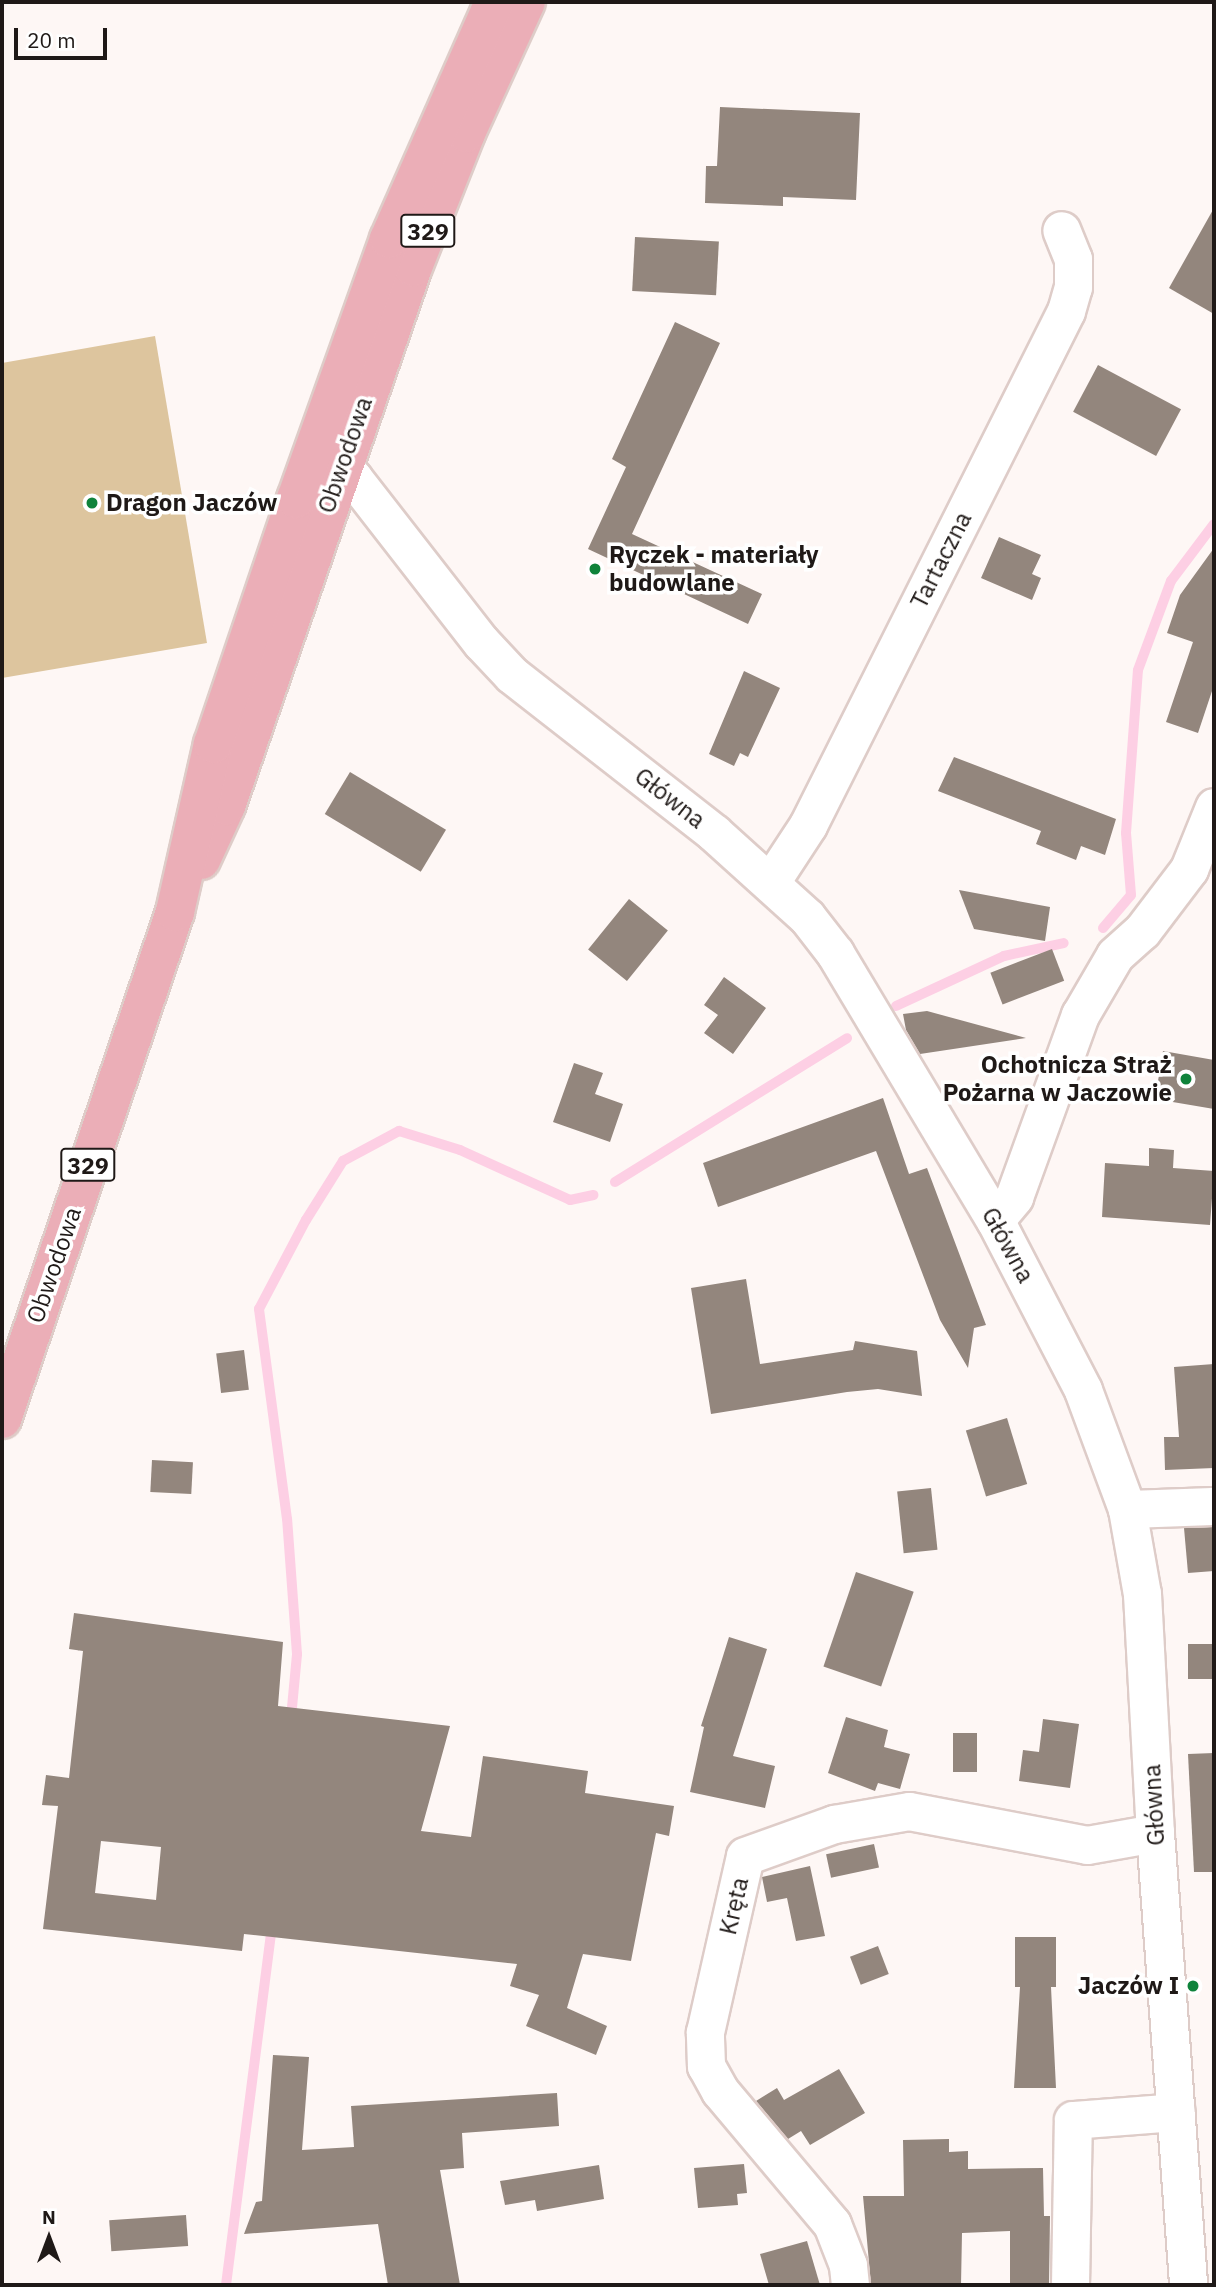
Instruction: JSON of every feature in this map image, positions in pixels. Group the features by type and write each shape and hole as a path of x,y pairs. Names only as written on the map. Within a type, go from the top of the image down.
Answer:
{"main road":[{"name":"Obwodowa","path":"327,459 390,239 494,2"},
{"name":"Obwodowa","path":"2,1419 175,912 209,757 327,459 461,145 526,2"}],"street":[{"name":"Tartaczna","path":"772,880 808,825 1066,311 1073,287 1073,259 1060,230"},
{"name":"Główna","path":"327,459 512,675 772,880 835,953 995,1220 1083,1390 1127,1509 1142,1594 1155,1833 1188,2285"},
{"path":"995,1220 1014,1197 1085,1005 1115,955 1142,931 1189,869 1214,807"},
{"path":"1127,1509 1214,1506"},
{"name":"Kręta","path":"850,2285 848,2265 832,2224 720,2091 706,2066 705,2032 745,1856 834,1824 909,1811 1087,1845 1155,1833"},
{"path":"1070,2285 1073,2120 1176,2112"}],"shaded area":[{"name":"Dragon Jaczów","path":"155,336 207,643 2,678 2,363"}],"building":[{"path":"720,107 860,113 856,200 783,197 783,206 705,203 706,166 717,166"},
{"path":"1214,208 1214,314 1169,288"},
{"path":"635,237 719,241 716,295 632,291"},
{"path":"675,322 720,343 632,534 762,594 748,624 588,549 626,467 612,459"},
{"path":"1098,365 1181,409 1156,456 1073,412"},
{"path":"999,537 1041,555 1032,574 1041,578 1032,600 981,578"},
{"path":"1214,548 1214,685 1198,733 1166,722 1193,642 1167,633 1180,595"},
{"path":"744,671 780,688 748,757 740,753 734,766 709,754"},
{"path":"954,757 1116,819 1105,855 1081,846 1076,860 1036,844 1041,831 938,791"},
{"path":"350,772 446,830 421,872 325,814"},
{"path":"959,890 1050,907 1045,941 974,929"},
{"path":"629,899 668,930 627,981 588,950"},
{"path":"1052,949 1064,981 1003,1004 990,973"},
{"path":"724,977 766,1008 733,1054 704,1033 718,1015 704,1005"},
{"path":"927,1011 1026,1038 920,1054 906,1030 903,1014"},
{"name":"Ochotnicza Straż Pożarna w Jaczowie","path":"1163,1051 1214,1060 1214,1109 1155,1099"},
{"path":"574,1063 603,1073 595,1094 623,1104 610,1142 553,1122"},
{"path":"883,1098 909,1174 927,1168 986,1325 974,1328 968,1368 940,1320 876,1151 718,1207 703,1163"},
{"path":"1149,1148 1174,1150 1173,1168 1214,1171 1210,1225 1102,1217 1105,1163 1149,1166"},
{"path":"746,1279 760,1364 853,1350 855,1341 917,1351 922,1396 878,1389 711,1414 691,1288"},
{"path":"244,1350 249,1390 221,1393 216,1353"},
{"path":"1214,1364 1214,1468 1165,1470 1164,1437 1179,1437 1174,1367"},
{"path":"1007,1418 1027,1484 986,1497 966,1431"},
{"path":"152,1460 193,1462 191,1494 150,1492"},
{"path":"931,1488 937,1550 904,1553 897,1492"},
{"path":"1214,1527 1214,1571 1188,1573 1184,1528"},
{"path":"856,1572 914,1592 881,1686 823,1667"},
{"path":"74,1613 283,1642 278,1706 450,1726 421,1831 471,1837 483,1756 588,1771 585,1793 674,1806 669,1836 656,1833 631,1961 583,1954 567,2008 607,2026 596,2055 526,2026 539,1995 510,1986 517,1964 244,1934 242,1951 43,1929 58,1806 42,1805 46,1775 69,1778 83,1651 69,1649","holes":["101,1841 161,1847 156,1900 95,1893"]},
{"path":"729,1637 767,1649 733,1756 775,1766 765,1808 690,1792 704,1727 701,1726"},
{"path":"1188,1644 1214,1644 1214,1679 1188,1679"},
{"path":"846,1717 888,1730 884,1747 910,1754 900,1789 878,1783 875,1791 828,1773"},
{"path":"1043,1719 1079,1724 1070,1788 1019,1781 1023,1750 1039,1752"},
{"path":"953,1733 977,1733 977,1772 953,1772"},
{"path":"1214,1753 1214,1872 1194,1872 1188,1754"},
{"path":"874,1844 879,1867 831,1878 826,1854"},
{"path":"810,1866 825,1936 796,1941 787,1898 767,1902 762,1877"},
{"path":"1015,1937 1056,1937 1056,1987 1051,1987 1056,2088 1014,2088 1020,1987 1015,1987"},
{"path":"878,1946 889,1974 861,1985 850,1957"},
{"path":"273,2055 309,2057 302,2150 354,2147 351,2106 557,2093 559,2126 462,2133 464,2168 440,2170 460,2285 388,2285 378,2224 244,2234 256,2202 262,2201"},
{"path":"839,2069 865,2113 810,2145 801,2131 788,2139 756,2101 777,2088 784,2100"},
{"path":"949,2139 949,2152 968,2151 968,2169 1043,2168 1044,2216 1050,2216 1049,2285 1010,2285 1010,2231 962,2233 961,2285 871,2285 863,2196 904,2196 903,2140"},
{"path":"744,2164 747,2193 737,2194 738,2205 698,2208 694,2168"},
{"path":"599,2165 604,2199 537,2211 535,2200 505,2205 500,2181"},
{"path":"186,2215 188,2246 111,2251 109,2220"},
{"path":"807,2241 820,2285 769,2285 760,2254"}],"waterway":[{"path":"1103,928 1131,895 1126,833 1138,670 1171,581 1214,524"},
{"path":"896,1006 1004,956 1064,943"},
{"path":"615,1182 847,1038"},
{"path":"291,1718 297,1654 287,1519 259,1309 306,1220 343,1161 399,1131 460,1150 570,1200 593,1195"},
{"path":"226,2285 272,1925"}],"place":[{"name":"Dragon Jaczów","path":"92,503"},
{"name":"Ryczek - materiały budowlane","path":"595,569"},
{"name":"Ochotnicza Straż Pożarna w Jaczowie","path":"1186,1079"},
{"name":"Jaczów I","path":"1193,1986"}]}
